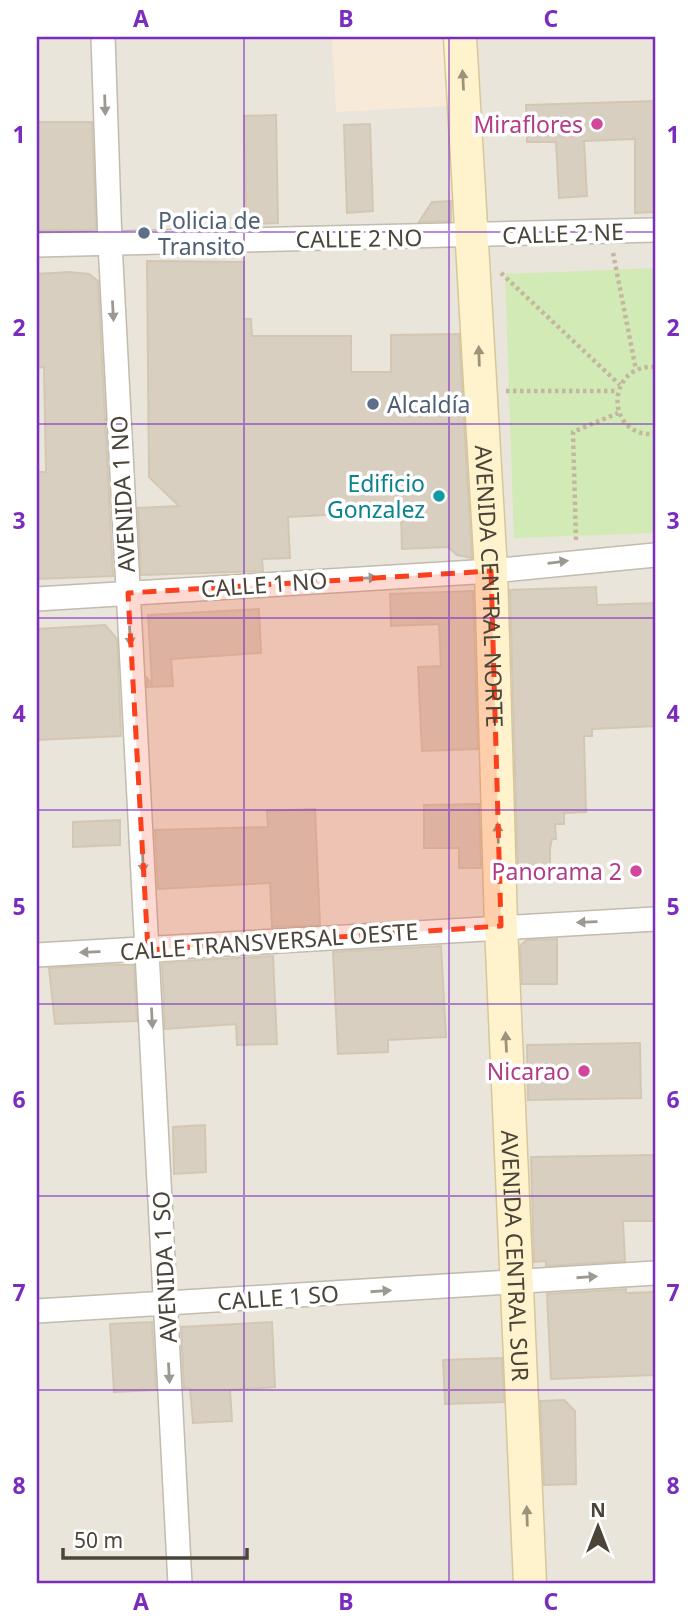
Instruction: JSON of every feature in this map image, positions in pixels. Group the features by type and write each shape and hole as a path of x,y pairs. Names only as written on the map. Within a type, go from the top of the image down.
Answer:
{"street":[{"name":"AVENIDA 1 NO","path":"103,37 110,243 148,950"},
{"name":"AVENIDA CENTRAL NORTE","path":"460,37 491,571 500,926"},
{"name":"CALLE 2 NE","path":"471,236 655,230"},
{"name":"CALLE 2 NO","path":"37,245 471,236"},
{"name":"CALLE 1 NO","path":"37,599 491,571 577,560 655,555"},
{"name":"CALLE TRANSVERSAL OESTE","path":"37,955 655,919"},
{"name":"AVENIDA CENTRAL SUR","path":"500,926 519,1282 530,1584"},
{"name":"AVENIDA 1 SO","path":"148,950 180,1584"},
{"name":"CALLE 1 SO","path":"37,1311 655,1273"}],"path":[{"path":"609,232 636,369"},
{"path":"475,272 505,274 620,384"},
{"path":"655,367 636,369 620,384 617,391 618,413 631,428 655,434"},
{"path":"480,391 617,391"},
{"path":"577,560 573,432 618,413"}],"highlighted area":[{"path":"491,571 501,926 148,950 128,593"}],"shaded area":[{"path":"37,37 655,37 655,1584 37,1584"},
{"path":"332,37 445,37 448,106 336,112"}],"green space":[{"path":"655,268 655,533 514,538 505,274"}],"building":[{"path":"655,101 655,212 635,213 635,139 584,141 587,196 559,198 556,142 527,142 526,105"},
{"path":"276,115 278,223 246,224 244,116"},
{"path":"37,122 92,122 96,230 37,230"},
{"path":"370,124 373,211 347,213 344,125"},
{"path":"451,201 451,221 419,222 432,202"},
{"path":"147,261 244,262 244,319 251,319 252,336 351,336 351,372 391,372 391,335 459,334 472,558 457,555 448,547 402,549 401,511 288,517 290,558 262,559 263,571 141,575 138,508 179,506 149,477"},
{"path":"37,274 89,274 98,281 113,576 37,579 37,472 46,472 44,367 37,368"},
{"path":"596,587 597,605 655,603 655,726 592,729 592,736 584,736 586,812 564,813 564,824 555,824 556,839 552,839 550,848 550,880 518,881 510,590"},
{"path":"473,591 478,749 422,751 418,667 441,666 439,624 391,626 390,594"},
{"path":"259,609 261,653 171,659 173,686 147,687 147,678 152,684 148,615"},
{"path":"105,625 117,639 121,736 37,740 37,629"},
{"path":"479,804 481,868 459,868 459,848 424,848 424,805"},
{"path":"315,809 320,925 272,927 270,883 158,889 155,830 268,827 267,811"},
{"path":"120,820 120,845 73,847 73,822"},
{"path":"557,939 557,984 522,984 520,946 527,940"},
{"path":"441,946 446,1037 388,1040 388,1052 338,1054 333,952"},
{"path":"273,956 277,1044 237,1045 236,1024 165,1029 162,962"},
{"path":"134,965 137,1021 55,1024 49,968"},
{"name":"Nicarao","path":"640,1043 641,1098 528,1100 527,1045"},
{"path":"205,1125 206,1172 174,1174 173,1127"},
{"path":"655,1155 655,1221 623,1221 625,1261 546,1266 546,1261 534,1262 531,1157"},
{"path":"626,1289 626,1293 655,1292 655,1375 551,1379 547,1294"},
{"path":"152,1322 156,1390 114,1392 110,1324"},
{"path":"272,1322 275,1387 230,1390 232,1421 193,1423 190,1388 184,1388 181,1327"},
{"path":"502,1358 504,1402 445,1404 443,1360"},
{"path":"564,1400 575,1411 576,1484 544,1485 540,1401"}],"place":[{"name":"Miraflores","path":"597,124"},
{"name":"Policia de Transito","path":"144,233"},
{"name":"Alcaldía","path":"373,404"},
{"name":"Edificio Gonzalez","path":"439,496"},
{"name":"Panorama 2","path":"636,871"},
{"name":"Nicarao","path":"584,1071"}]}
